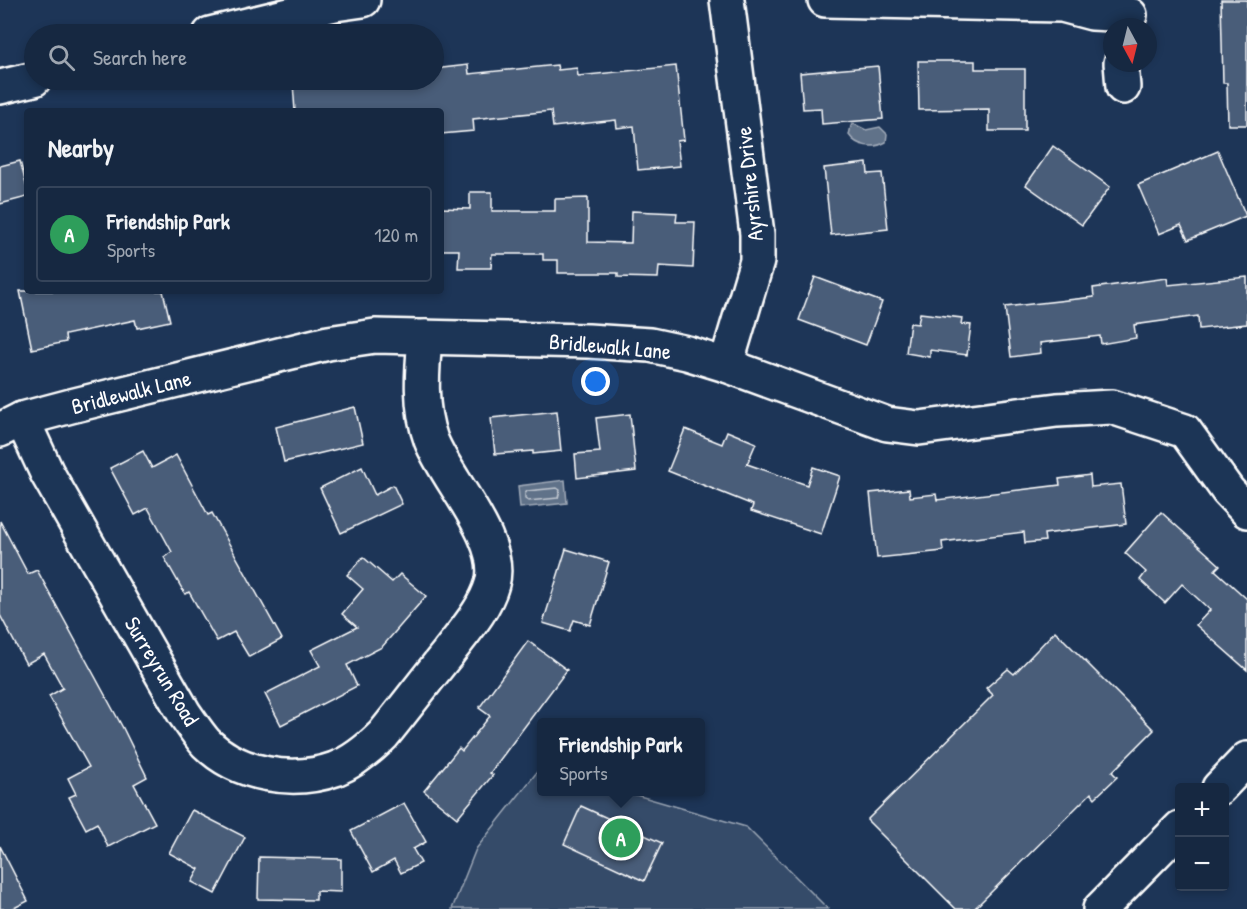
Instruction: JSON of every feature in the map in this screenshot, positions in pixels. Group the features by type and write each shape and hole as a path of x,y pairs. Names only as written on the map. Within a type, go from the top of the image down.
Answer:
{"street":[{"path":"252,24 335,4 363,0"},
{"path":"715,0 728,0"},
{"name":"Ayrshire Drive","path":"726,365 757,261 756,222 728,0"},
{"path":"825,0 1062,5 1092,13 1130,14"},
{"path":"0,87 24,81"},
{"name":"Bridlewalk Lane","path":"11,424 328,343 375,336 650,345 726,365 854,413 898,426 919,428 1057,410 1112,407 1185,431 1228,491 1247,511"},
{"name":"Surreyrun Road","path":"11,424 47,473 184,713 206,743 228,759 251,770 278,776 306,776 335,769 365,752 383,735 476,616 492,584 494,564 488,540 440,459 425,419 422,393 425,337"},
{"path":"1225,783 1247,759"},
{"path":"1100,909 1175,832"}],"shaded area":[{"path":"537,772 537,796 640,796 746,827 828,909 452,909 476,849"}],"water":[{"path":"854,124 866,130 880,127 887,134 886,142 866,146 856,142 849,135 851,126"},
{"path":"565,480 567,503 520,508 518,486"}],"building":[{"path":"1221,0 1247,0 1247,125 1228,125 1227,83 1223,83"},
{"path":"918,61 975,61 975,69 1025,69 1025,131 989,131 989,109 919,110"},
{"path":"468,65 469,74 557,65 558,70 577,68 578,76 676,66 684,140 677,141 680,166 638,170 634,126 617,128 616,120 553,127 551,111 473,119 474,131 444,134 444,108 295,108 294,90 444,90 444,68"},
{"path":"878,66 883,119 822,124 821,108 803,109 800,73"},
{"path":"1053,146 1110,187 1082,225 1026,185"},
{"path":"1218,151 1246,216 1188,240 1181,225 1159,234 1138,185"},
{"path":"20,161 24,176 24,198 0,204 0,166"},
{"path":"867,163 868,174 882,173 888,229 831,235 824,168"},
{"path":"470,192 492,192 492,211 555,211 555,199 588,198 588,242 631,243 632,211 677,213 676,222 695,222 693,268 659,266 658,278 618,277 618,273 558,273 558,260 543,260 543,254 492,254 491,268 458,268 459,250 444,250 444,208 470,209"},
{"path":"815,277 882,302 866,345 799,320"},
{"path":"1247,277 1247,324 1199,329 1198,316 1134,325 1136,338 1101,344 1100,336 1040,343 1041,353 1011,357 1005,307 1094,297 1093,288 1167,278 1168,285"},
{"path":"20,291 24,291 24,294 164,294 170,321 137,328 135,320 65,335 66,342 32,349"},
{"path":"920,313 962,318 961,324 971,325 967,355 930,350 930,357 906,353 910,323 918,324"},
{"path":"355,407 363,443 284,462 276,427"},
{"path":"557,411 561,451 495,454 491,418"},
{"path":"630,414 636,471 577,478 575,454 600,452 596,418"},
{"path":"685,429 722,444 727,431 756,443 747,464 807,485 813,467 840,476 821,534 751,511 753,505 668,471"},
{"path":"143,451 152,468 176,455 208,515 212,513 282,639 249,657 234,632 217,641 189,592 185,594 164,557 172,552 148,508 135,515 110,468"},
{"path":"362,467 375,495 393,485 402,504 341,533 320,488"},
{"path":"1090,475 1091,487 1121,484 1126,524 1044,534 1045,541 1025,543 1024,532 942,542 943,551 877,558 870,493 909,489 910,497 936,494 937,500 1060,485 1059,479"},
{"path":"1161,512 1220,565 1215,570 1247,599 1247,670 1196,625 1210,610 1182,584 1165,603 1140,580 1146,572 1125,553"},
{"path":"0,521 28,574 37,570 123,728 147,777 134,784 155,823 108,847 97,823 86,829 69,797 76,794 68,778 89,767 49,696 63,688 44,654 26,664 0,615"},
{"path":"566,549 609,562 590,625 574,620 570,631 543,623"},
{"path":"363,557 392,582 400,574 426,596 382,647 347,665 357,686 281,725 265,694 320,666 311,650 357,627 342,614 363,589 347,575"},
{"path":"1055,631 1154,730 1112,772 1117,777 1095,798 1091,793 974,909 956,909 867,820 993,695 986,688 1008,669 1014,674"},
{"path":"528,641 567,670 490,773 493,775 457,818 424,791 459,748 462,751 490,716 479,708"},
{"path":"404,803 426,842 413,849 421,863 401,873 394,860 373,872 351,831"},
{"path":"581,806 662,843 644,881 564,844"},
{"path":"192,810 245,837 215,894 192,882 199,869 169,853"},
{"path":"0,846 28,901 12,909 0,909"},
{"path":"259,857 341,859 341,892 316,891 316,900 258,899"}],"place":[{"name":"Friendship Park","path":"621,838"}]}
